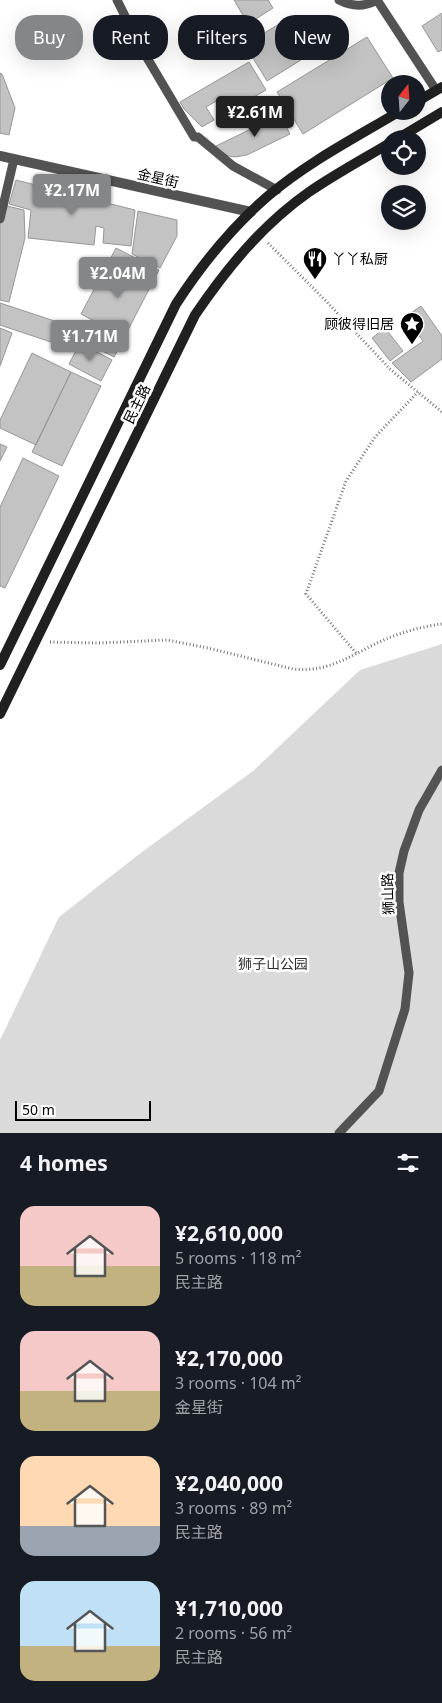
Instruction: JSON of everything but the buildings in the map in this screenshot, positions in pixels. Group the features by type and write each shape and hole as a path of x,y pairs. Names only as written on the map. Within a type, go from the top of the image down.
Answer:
{"main road":[{"path":"426,96 439,89"},
{"path":"412,130 442,112"},
{"name":"民主路","path":"2,659 176,304 196,273 219,245 251,212 277,190 322,157 385,120"},
{"name":"民主路","path":"0,714 195,315 214,286 259,234 307,193 381,148"}],"street":[{"name":"金星街","path":"0,156 251,212"}],"lane":[{"path":"117,0 140,46 194,137 198,137 233,166 277,190"},
{"path":"339,0 349,5 358,6 368,5 377,0 439,89"},
{"path":"0,219 14,159"},
{"name":"狮山路","path":"338,1133 379,1091 399,1026 406,1000 409,972 399,902 399,873 406,844 419,810 442,770"}],"path":[{"path":"259,234 390,369 442,412"},
{"path":"356,653 306,594 346,481 375,437 418,392"},
{"path":"37,641 98,643 167,640 293,669 305,670 330,666 388,638 430,625 442,624"}],"green space":[{"name":"狮子山公园","path":"442,644 442,1133 0,1133 0,1040 59,917 138,855 253,771 360,670"}],"place":[{"name":"丫丫私厨","path":"315,280"},
{"name":"顾彼得旧居","path":"412,345"}]}
